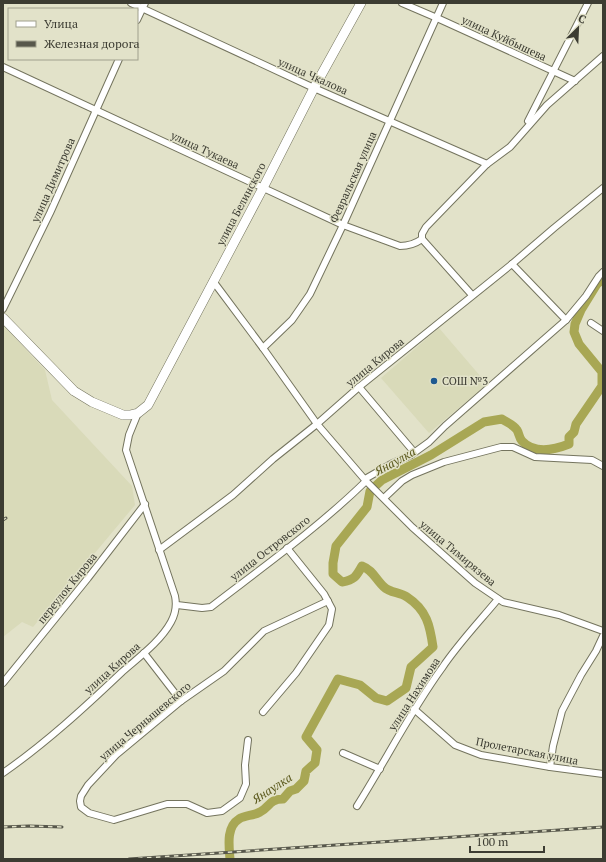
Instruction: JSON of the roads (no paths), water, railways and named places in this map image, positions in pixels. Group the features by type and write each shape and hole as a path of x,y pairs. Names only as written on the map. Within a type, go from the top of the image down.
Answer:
{"street":[{"name":"улица Чкалова","path":"131,3 144,6 314,88 487,164"},
{"name":"улица Белинского","path":"138,413 148,405 155,393 314,88 361,3"},
{"name":"улица Куйбышева","path":"402,3 575,81"},
{"name":"Февральская улица","path":"263,348 292,320 310,294 343,225 443,3"},
{"path":"522,133 588,3"},
{"path":"138,18 144,6"},
{"path":"472,295 422,239 422,234 426,227 487,164 510,147 547,105 603,56"},
{"name":"улица Димитрова","path":"3,309 50,213 119,60"},
{"name":"улица Тукаева","path":"3,67 343,225 400,246 416,244 422,239"},
{"name":"улица Кирова","path":"159,550 233,495 273,459 603,188"},
{"path":"512,264 566,320"},
{"name":"улица Островского","path":"177,605 211,607 287,548 367,482 391,464 411,455 429,442 445,426 566,320 603,272"},
{"path":"213,281 317,424 367,482"},
{"path":"3,318 74,391 92,402 123,415 138,413"},
{"path":"591,323 603,331"},
{"path":"360,387 414,452"},
{"path":"138,413 129,436 126,450 177,605"},
{"path":"382,496 412,475 444,462 501,447 513,447 535,457 592,460 603,466"},
{"name":"улица Тимирязева","path":"367,482 412,527 475,583 498,599 503,602 559,615 603,631"},
{"name":"переулок Кирова","path":"3,683 88,578 145,504"},
{"path":"263,712 296,673 329,625 332,609 324,594 287,548"},
{"name":"улица Нахимова","path":"357,806 414,709 442,666 498,599"},
{"name":"улица Чернышевского","path":"248,740 245,765 246,784 240,798 222,811 207,813 187,804 167,804 114,820 90,813 81,807 80,796 88,785 116,755 181,701 224,670 264,631 328,601"},
{"name":"улица Кирова","path":"3,773 70,720 144,653 163,634 171,622 177,605"},
{"path":"550,767 553,746 562,711 603,636"},
{"path":"144,653 181,701"},
{"name":"Пролетарская улица","path":"414,709 455,745 481,755 550,767 603,774"},
{"path":"343,753 380,769"}],"waterway":[{"name":"Янаулка","path":"230,859 229,837 235,822 241,818 260,812 275,800 283,799 290,791 296,789 304,781 306,771 315,763 317,750 306,737 338,679 360,685 376,698 387,701 406,688 411,667 433,647 429,625 423,613 414,602 401,594 386,589 369,570 362,566 352,579 346,581 342,582 333,574 336,546 367,507 370,491 382,480 431,455 484,422 502,419 514,427 522,441 532,448 544,450 569,444 569,437 574,432 576,424 602,386 602,372 579,344 574,332 575,324 581,310 597,284 603,279"}],"railway":[{"path":"3,827 62,827"},
{"path":"129,859 603,827"}],"place":[{"name":"СОШ №3","path":"434,381"}]}
